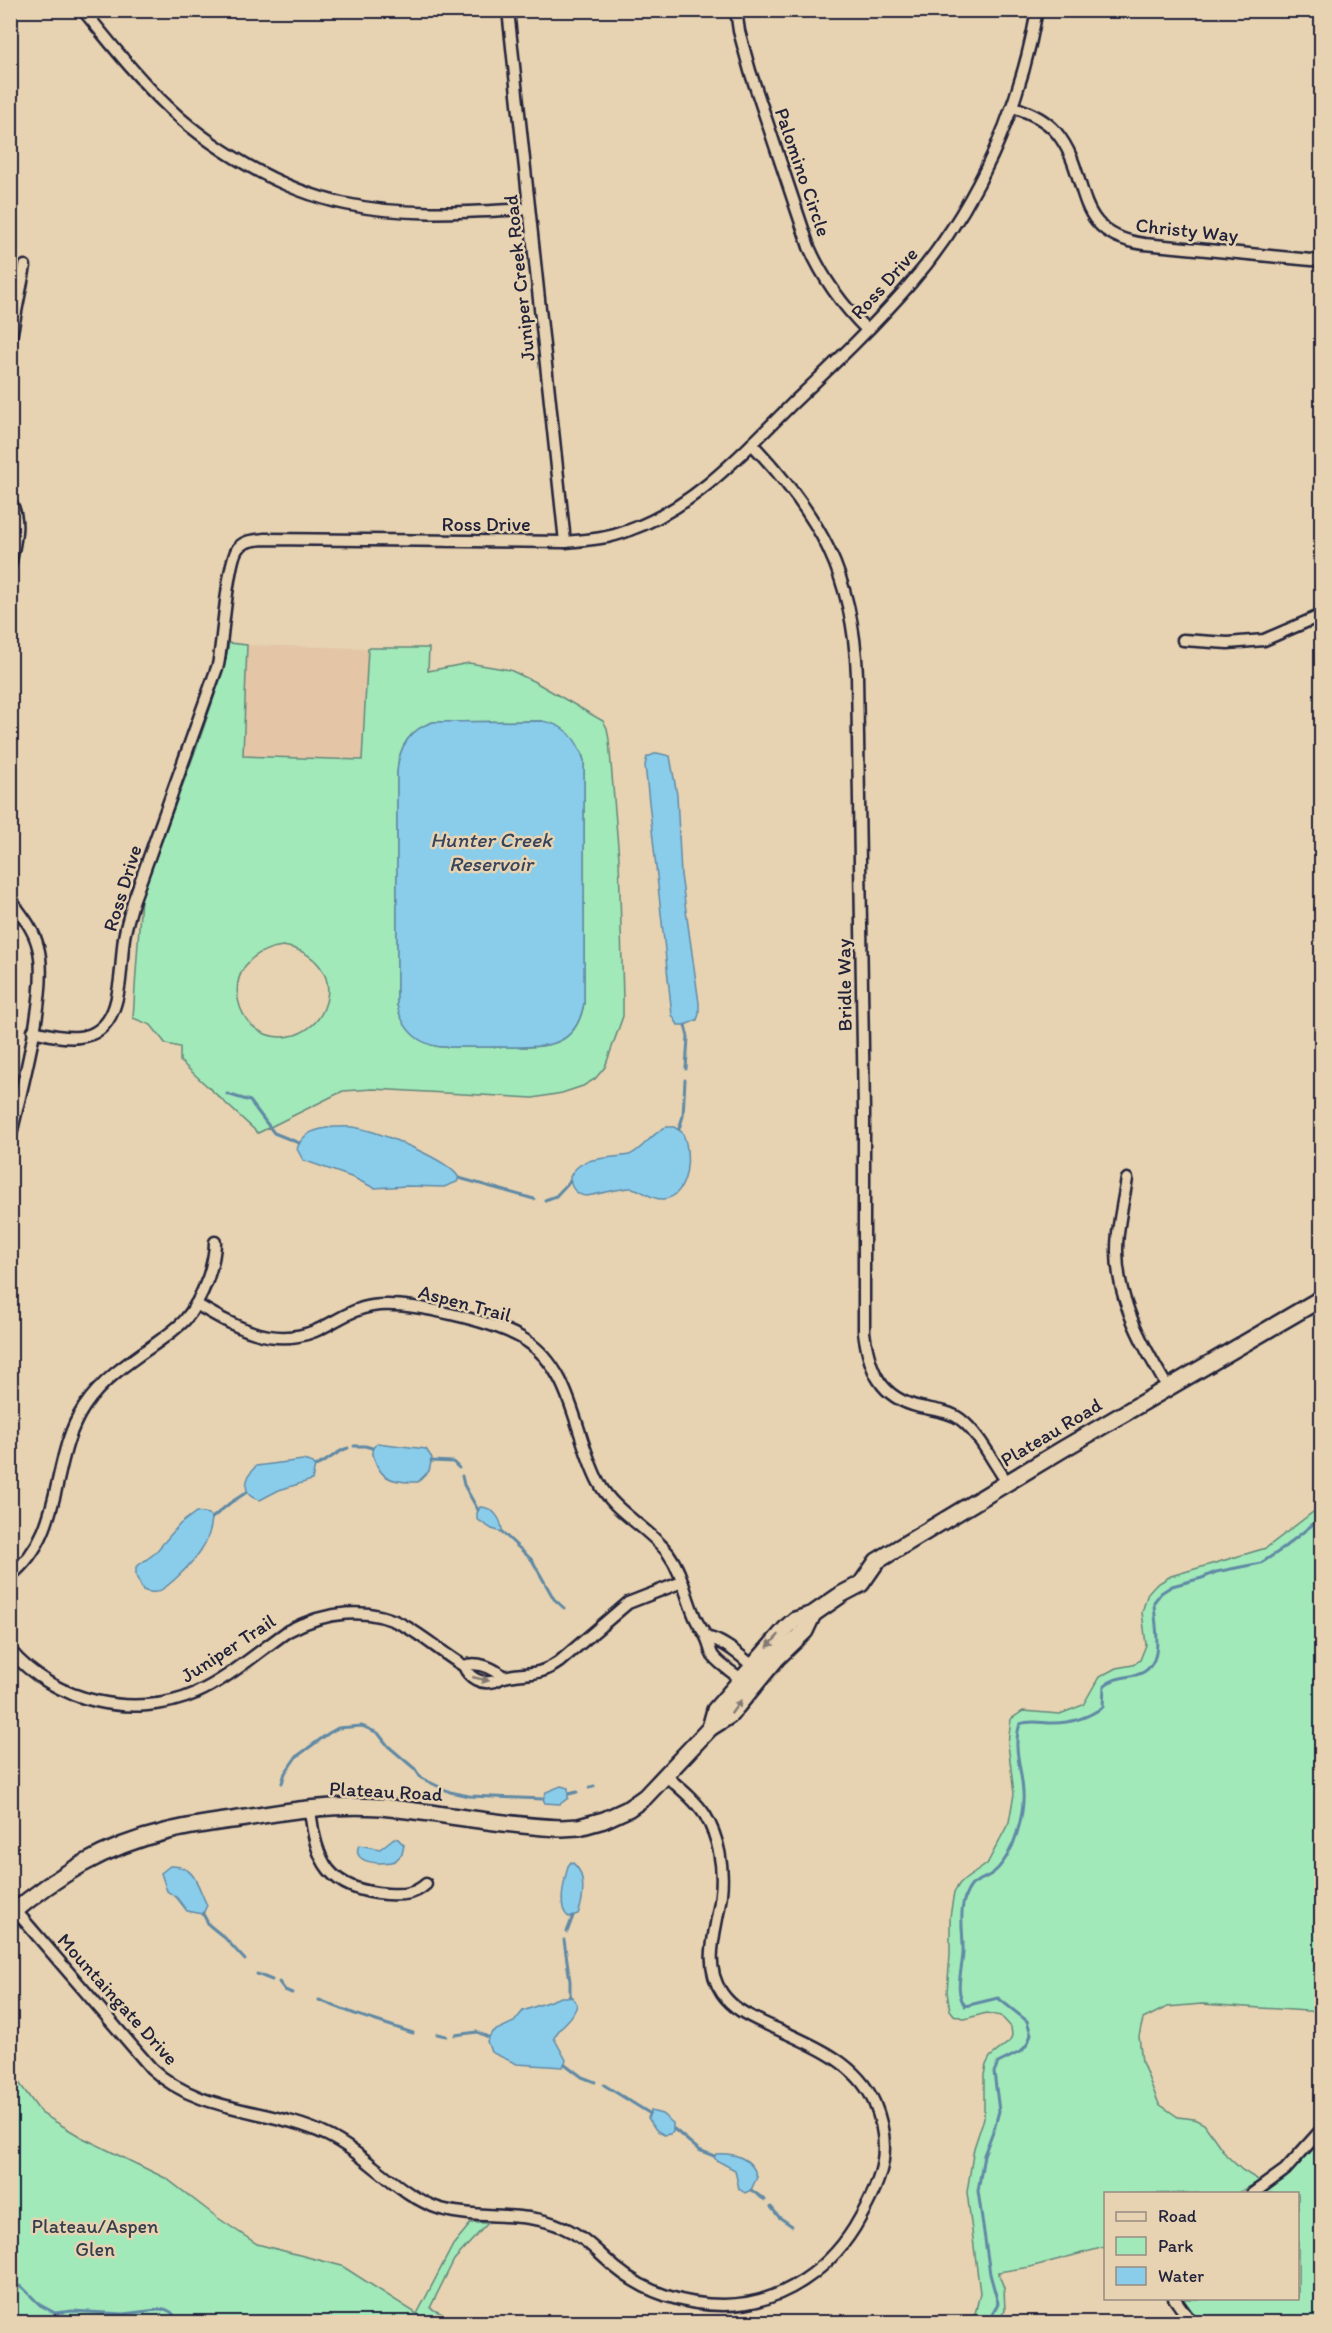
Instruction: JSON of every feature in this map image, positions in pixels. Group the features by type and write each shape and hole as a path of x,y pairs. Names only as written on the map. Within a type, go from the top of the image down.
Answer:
{"street":[{"path":"83,10 172,111 229,153 298,189 346,204 375,209 466,213 529,209"},
{"name":"Juniper Creek Road","path":"507,10 565,542"},
{"name":"Palomino Circle","path":"736,10 750,71 812,254 842,304 867,330"},
{"name":"Ross Drive","path":"33,1031 67,1037 91,1035 100,1030 114,1010 124,936 133,902 218,665 222,650 232,559 239,546 246,542 265,539 565,542 607,537 646,523 698,491 752,444 867,330 912,282 948,232 985,169 1013,107 1031,44 1037,10"},
{"name":"Christy Way","path":"1013,107 1037,117 1056,133 1069,154 1094,220 1117,238 1143,244 1322,261"},
{"path":"10,342 25,266"},
{"name":"Bridle Way","path":"752,444 791,487 822,533 846,591 854,636 857,675 861,896 864,1332 869,1361 880,1383 898,1399 908,1404 942,1411 960,1419 977,1437 1007,1482"},
{"path":"10,566 17,527 11,502"},
{"path":"1183,640 1228,643 1264,640 1322,615"},
{"path":"10,899 35,938 40,958 41,982 10,1138"},
{"path":"1127,1179 1117,1235 1120,1285 1138,1335 1168,1388"},
{"path":"10,1576 29,1556 45,1531 53,1509 71,1432 83,1408 107,1380 178,1327 196,1304 213,1263 215,1242"},
{"name":"Plateau Road","path":"710,1728 716,1710 752,1665 788,1626 795,1620 813,1614 861,1584 877,1561 1007,1482 1322,1298"},
{"name":"Aspen Trail","path":"196,1304 236,1328 259,1335 274,1336 303,1335 360,1308 393,1305 420,1308 488,1324 515,1335 536,1349 554,1370 563,1388 592,1468 606,1495 621,1511 658,1542 675,1563 699,1626 707,1638 711,1654 741,1679"},
{"name":"Juniper Trail","path":"10,1650 35,1672 57,1687 101,1702 128,1705 160,1704 198,1692 288,1631 312,1619 339,1613 367,1615 403,1625 464,1666 469,1676 480,1681 495,1681 504,1677 526,1675 547,1669 559,1662 628,1603 682,1582"},
{"name":"Plateau Road","path":"13,1913 63,1874 94,1857 124,1844 182,1828 310,1808 359,1806 541,1827 574,1828 604,1820 628,1809 645,1797 710,1728 729,1716 757,1680 805,1631 813,1614"},
{"path":"707,1638 719,1641 752,1665 757,1674 757,1680 741,1679"},
{"name":"Juniper Trail","path":"464,1666 477,1664 486,1666 504,1677"},
{"name":"Mountaingate Drive","path":"13,1913 151,2068 187,2093 320,2132 343,2144 414,2195 434,2206 459,2212 534,2219 557,2224 581,2237 630,2278 645,2287 673,2298 719,2305 746,2303 777,2294 798,2284 820,2269 842,2247 867,2206 880,2176 884,2155 882,2128 869,2092 844,2065 824,2051 746,2015 724,1996 715,1977 712,1952 722,1890 719,1851 704,1813 666,1776"},
{"path":"310,1808 314,1842 320,1858 331,1873 346,1884 367,1892 399,1894 415,1892 426,1884"},
{"path":"1253,2192 1285,2170 1322,2129"},
{"path":"1175,2300 1191,2322"}],"shaded area":[{"path":"247,645 368,648 362,760 242,756"}],"green space":[{"path":"229,643 247,645 243,756 362,760 368,648 429,648 428,671 469,663 510,670 603,721 609,740 619,858 623,1016 605,1067 595,1079 562,1093 533,1098 373,1089 343,1091 258,1133 180,1061 180,1047 166,1044 151,1025 133,1018 141,897 223,671","holes":["542,721 582,753 584,761 584,1003 580,1018 574,1030 566,1038 545,1045 533,1047 440,1047 431,1045 417,1038 407,1028 397,1005 397,774 402,749 411,735 433,722","283,946 304,953 320,966 325,975 327,996 322,1013 309,1028 295,1035 274,1036 257,1030 245,1017 238,1001 238,983 245,967 260,953"]},
{"path":"1321,1506 1321,2012 1202,2004 1167,2007 1143,2019 1139,2036 1142,2062 1159,2104 1178,2117 1194,2119 1204,2124 1226,2155 1242,2170 1260,2181 1240,2192 1104,2192 1104,2247 1030,2267 998,2272 1004,2288 1005,2311 995,2322 967,2322 975,2314 980,2293 967,2192 974,2148 984,2118 984,2075 990,2057 1010,2041 1012,2035 1011,2027 1001,2016 986,2013 965,2019 954,2015 950,2010 947,1992 950,1917 954,1892 960,1883 987,1864 1009,1822 1014,1794 1008,1744 1011,1719 1023,1711 1060,1714 1083,1705 1099,1677 1116,1668 1133,1665 1140,1660 1146,1645 1142,1612 1148,1593 1154,1586 1171,1576 1266,1548"},
{"name":"Plateau/Aspen Glen","path":"12,2073 41,2113 81,2137 167,2179 257,2244 342,2266 417,2314 453,2245 471,2223 488,2223 454,2260 430,2308 459,2322 11,2322 10,2074"},
{"path":"1321,2141 1321,2322 1200,2322 1184,2300 1299,2300 1299,2192 1265,2192 1285,2179"}],"water":[{"name":"Hunter Creek Reservoir","path":"542,721 557,725 569,734 578,746 584,761 584,1003 580,1018 567,1037 547,1045 447,1047 429,1044 421,1041 408,1030 397,1005 397,774 402,749 411,735 433,722"},
{"path":"657,753 670,756 677,795 681,875 699,1003 697,1020 685,1025 678,1025 672,1015 645,765 647,757"},
{"path":"334,1127 358,1128 397,1141 429,1155 453,1171 459,1178 457,1182 444,1187 374,1188 354,1178 303,1160 297,1149 302,1139 316,1130"},
{"path":"666,1127 674,1127 682,1132 688,1161 684,1182 672,1197 659,1199 632,1188 586,1196 579,1194 572,1187 570,1177 580,1165 596,1159 629,1155"},
{"path":"377,1443 426,1449 432,1458 429,1471 418,1482 392,1480 386,1477 377,1467 374,1459 372,1449"},
{"path":"303,1460 315,1466 312,1480 279,1490 260,1500 249,1495 247,1481 256,1466"},
{"path":"480,1507 493,1511 502,1532 492,1529 477,1519"},
{"path":"196,1512 209,1514 212,1518 209,1535 201,1550 167,1586 156,1592 143,1590 136,1576 136,1567 154,1554 180,1524"},
{"path":"561,1786 568,1788 568,1798 560,1804 545,1803 543,1799 546,1792"},
{"path":"394,1838 404,1845 402,1854 395,1861 376,1863 359,1856 357,1851 359,1845 380,1849"},
{"path":"571,1862 580,1872 583,1893 578,1914 569,1917 563,1907 562,1893"},
{"path":"170,1866 185,1869 194,1878 207,1905 203,1914 187,1911 177,1898 167,1891 161,1873"},
{"path":"561,1997 572,1997 577,2004 576,2009 554,2038 566,2060 563,2067 517,2064 491,2052 487,2041 492,2032 514,2022 523,2011"},
{"path":"651,2111 662,2114 673,2123 673,2132 664,2135 656,2130 648,2118"},
{"path":"716,2154 736,2156 751,2165 757,2177 751,2190 745,2193 739,2189 735,2170 716,2160 714,2157"}],"waterway":[{"path":"685,1025 688,1037 686,1069"},
{"path":"679,1129 683,1116 685,1080"},
{"path":"227,1094 250,1101 274,1133 299,1143"},
{"path":"459,1178 534,1199"},
{"path":"545,1200 556,1196 570,1181"},
{"path":"354,1446 372,1448"},
{"path":"315,1466 348,1448"},
{"path":"431,1461 453,1462 459,1468"},
{"path":"462,1476 464,1485 478,1510"},
{"path":"212,1518 247,1492"},
{"path":"991,2317 998,2303 990,2274 978,2191 984,2155 999,2111 994,2072 998,2063 1022,2051 1031,2034 1027,2021 998,1998 965,2006 959,1987 963,1953 962,1910 966,1894 971,1886 999,1867 1017,1833 1023,1797 1017,1750 1020,1724 1073,1721 1098,1711 1103,1707 1104,1686 1116,1679 1139,1674 1148,1669 1153,1662 1157,1642 1154,1602 1161,1593 1172,1586 1216,1572 1261,1563 1322,1517"},
{"path":"502,1532 532,1560 554,1599 564,1608"},
{"path":"282,1783 285,1773 296,1757 329,1733 338,1728 362,1726 378,1733 388,1746 415,1769 421,1778 450,1792 469,1796 543,1799"},
{"path":"589,1788 594,1786"},
{"path":"569,1794 577,1792"},
{"path":"203,1914 209,1925 225,1938 245,1960"},
{"path":"567,1932 573,1916"},
{"path":"564,1940 570,1997"},
{"path":"257,1974 272,1980"},
{"path":"279,1982 285,1990 292,1993"},
{"path":"319,2000 413,2033"},
{"path":"455,2035 477,2032 488,2037"},
{"path":"437,2034 446,2036"},
{"path":"565,2064 582,2077 595,2082"},
{"path":"604,2085 649,2113"},
{"path":"674,2129 699,2150 714,2156"},
{"path":"751,2190 765,2200"},
{"path":"771,2207 779,2217 792,2226"},
{"path":"10,2284 22,2287 40,2305 55,2313 72,2311 123,2314 165,2309 180,2322"}]}
